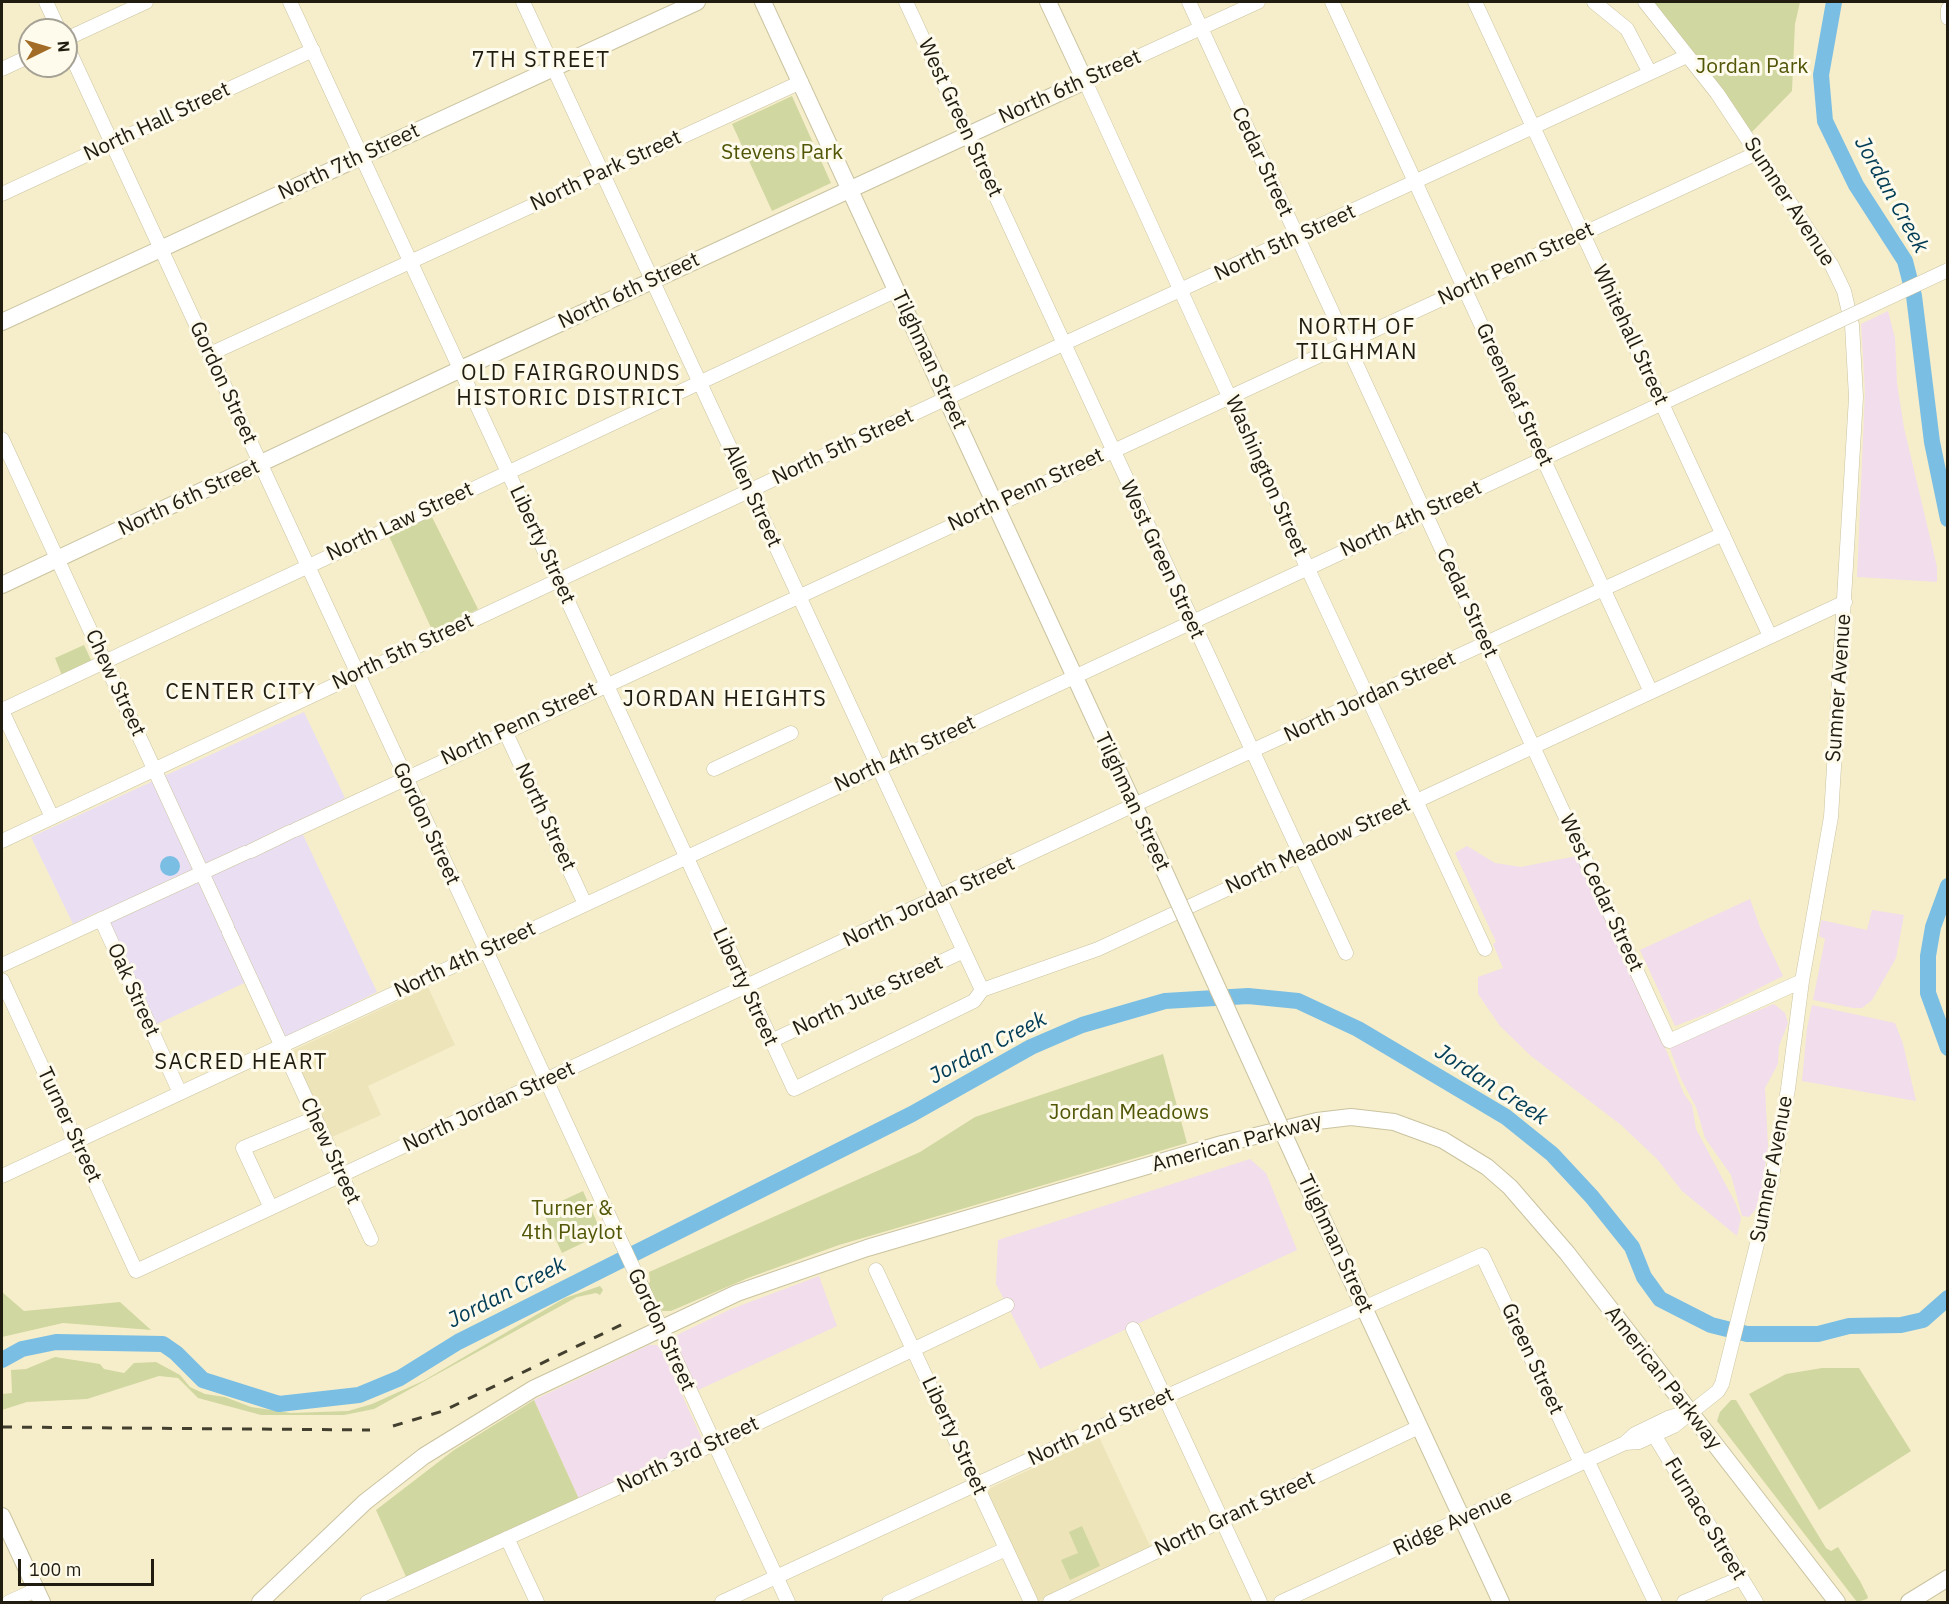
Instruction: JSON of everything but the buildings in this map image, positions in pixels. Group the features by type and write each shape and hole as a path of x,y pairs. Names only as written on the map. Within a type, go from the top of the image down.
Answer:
{"main road":[{"name":"North 7th Street","path":"2,322 697,2"},
{"name":"Tilghman Street","path":"763,2 1501,1602"},
{"name":"Washington Street","path":"1048,2 1085,81"},
{"name":"North 6th Street","path":"2,585 461,369 1085,81"},
{"name":"American Parkway","path":"260,1602 365,1502 424,1456 534,1389 659,1328 777,1277 867,1248 1267,1132 1332,1118 1368,1118 1419,1130 1466,1152 1500,1178 1528,1206 1567,1253 1837,1602"},
{"path":"2,1516 39,1596"},
{"path":"1909,1602 1947,1578"}],"street":[{"path":"46,2 53,18"},
{"path":"78,33 146,2"},
{"name":"Liberty Street","path":"290,2 794,1089"},
{"name":"Allen Street","path":"523,2 982,990"},
{"name":"West Green Street","path":"906,2 1251,752 1346,953"},
{"name":"Cedar Street","path":"1189,2 1533,746"},
{"name":"North 6th Street","path":"1085,81 1258,2"},
{"name":"Greenleaf Street","path":"1332,2 1651,692"},
{"name":"Whitehall Street","path":"1475,2 1770,636"},
{"path":"1594,2 1627,29 1650,73"},
{"name":"Sumner Avenue","path":"1645,2 1716,93 1832,266 1844,291 1852,325 1856,397 1831,817 1802,981 1776,1164 1746,1293 1718,1391 1689,1412"},
{"path":"1947,9 1947,18"},
{"name":"North Hall Street","path":"2,194 313,50"},
{"name":"North 5th Street","path":"2,841 153,767 1687,56"},
{"path":"2,69 18,62"},
{"name":"Gordon Street","path":"78,70 659,1328 788,1602"},
{"name":"North Park Street","path":"210,354 801,81"},
{"name":"Washington Street","path":"1085,81 1485,949"},
{"name":"North Penn Street","path":"2,965 1757,153"},
{"name":"North 4th Street","path":"2,1176 1947,270"},
{"name":"North Law Street","path":"2,710 897,290"},
{"name":"Chew Street","path":"2,439 371,1239"},
{"name":"North Jordan Street","path":"136,1271 1134,805 1723,534"},
{"name":"North Meadow Street","path":"794,1089 974,1001 982,990 1098,949 1845,602"},
{"path":"2,710 52,817"},
{"name":"North Street","path":"505,731 585,904"},
{"path":"714,769 791,733"},
{"name":"West Cedar Street","path":"1533,746 1669,1041 1802,981"},
{"name":"Oak Street","path":"101,919 180,1093"},
{"name":"North Jute Street","path":"771,1041 964,951"},
{"name":"Turner Street","path":"2,980 136,1271"},
{"path":"271,1208 243,1148 315,1118"},
{"name":"North 2nd Street","path":"722,1602 1165,1397 1482,1255"},
{"name":"Green Street","path":"1482,1255 1654,1602"},
{"name":"Liberty Street","path":"876,1270 1031,1602"},
{"name":"North 3rd Street","path":"367,1602 714,1444 1007,1305"},
{"path":"1133,1329 1260,1602"},
{"name":"Ridge Avenue","path":"1625,1443 1639,1442 1674,1426 1689,1412"},
{"name":"Ridge Avenue","path":"1281,1602 1625,1443 1635,1434 1668,1418 1689,1412"},
{"name":"North Grant Street","path":"1050,1602 1419,1427"},
{"name":"Furnace Street","path":"1654,1435 1756,1602"},
{"path":"507,1538 537,1602"},
{"path":"889,1602 1006,1549"},
{"path":"1684,1602 1741,1578"},
{"path":"9,1602 39,1596"}],"shaded area":[{"path":"1888,311 1895,338 1897,383 1904,428 1937,567 1937,582 1857,577 1865,392 1861,324"},
{"path":"304,712 345,798 297,822 377,992 286,1037 257,977 155,1025 100,911 73,924 31,837"},
{"path":"1467,846 1495,863 1521,867 1577,856 1658,1030 1684,1094 1692,1105 1696,1129 1735,1202 1741,1218 1737,1236 1682,1191 1657,1159 1621,1125 1531,1056 1500,1026 1478,994 1478,977 1503,968 1493,944 1496,942 1455,853"},
{"path":"1750,899 1760,927 1783,976 1712,1012 1675,1026 1640,950"},
{"path":"1872,910 1904,915 1896,958 1872,1000 1862,1008 1853,1008 1813,1000 1825,939 1819,936 1821,920 1867,930"},
{"path":"428,987 455,1045 368,1086 381,1115 330,1138 292,1051"},
{"path":"1774,1004 1785,1013 1788,1023 1779,1046 1778,1064 1765,1088 1768,1146 1762,1188 1755,1210 1749,1217 1742,1216 1731,1175 1705,1138 1696,1107 1681,1079 1669,1046"},
{"path":"1812,1005 1895,1023 1903,1044 1916,1101 1802,1081 1807,1028"},
{"path":"1250,1159 1266,1173 1297,1250 1040,1369 996,1284 998,1240"},
{"path":"819,1276 837,1326 696,1391 674,1343 677,1335 731,1309"},
{"path":"649,1345 657,1345 663,1353 702,1439 699,1443 579,1499 534,1400"},
{"path":"1099,1437 1152,1550 1039,1601 1034,1600 986,1490"}],"green space":[{"name":"Jordan Park","path":"1652,2 1800,2 1795,24 1792,91 1750,134"},
{"name":"Stevens Park","path":"792,96 831,183 772,211 732,124"},
{"path":"431,515 478,609 433,632 388,534"},
{"path":"84,645 93,664 63,678 55,658"},
{"name":"Jordan Meadows","path":"1163,1054 1187,1143 839,1245 748,1278 671,1311 662,1311 647,1284 650,1282 649,1272 920,1152 975,1117"},
{"name":"Turner & 4th Playlot","path":"583,1191 600,1229 593,1238 562,1253 542,1210"},
{"path":"600,1286 603,1290 600,1295 596,1293 577,1297 374,1409 344,1415 261,1415 198,1398 178,1378 159,1376 87,1399 27,1402 2,1410 2,1394 12,1393 11,1370 26,1369 55,1357 100,1364 104,1369 124,1373 134,1363 156,1362 180,1375 190,1387 205,1394 225,1397 251,1407 291,1413 348,1411 372,1404 423,1381 565,1298"},
{"path":"2,1292 24,1311 120,1302 151,1330 63,1323 2,1337"},
{"path":"1822,1368 1859,1368 1911,1451 1819,1510 1749,1394 1786,1374"},
{"path":"534,1400 579,1499 407,1579 376,1510 454,1450"},
{"path":"1731,1400 1736,1400 1826,1548 1831,1551 1838,1547 1860,1581 1867,1599 1857,1602 1717,1421 1720,1412"},
{"path":"1082,1526 1100,1566 1070,1580 1061,1560 1078,1553 1069,1532"}],"water":[{"path":"166,856 174,856 180,862 180,870 174,876 166,876 160,870 160,862"}],"waterway":[{"name":"Jordan Creek","path":"1834,2 1821,75 1825,121 1856,185 1905,261 1914,296 1932,442 1948,519"},
{"name":"Jordan Creek","path":"1948,886 1933,927 1928,956 1928,993 1948,1048"},
{"name":"Jordan Creek","path":"2,1360 22,1349 56,1342 163,1344 176,1353 203,1380 279,1404 359,1395 400,1378 458,1342 912,1114 1031,1047 1082,1025 1165,1001 1248,996 1298,1001 1358,1029 1506,1117 1552,1154 1592,1197 1632,1247 1644,1277 1660,1299 1711,1325 1747,1334 1818,1334 1849,1326 1901,1325 1923,1320 1948,1298"}],"railway":[{"path":"393,1426 443,1411 627,1322"},
{"path":"2,1427 370,1430"}],"district":[{"name":"7TH STREET","path":"541,61"},
{"name":"NORTH OF TILGHMAN","path":"1357,340"},
{"name":"OLD FAIRGROUNDS HISTORIC DISTRICT","path":"571,386"},
{"name":"CENTER CITY","path":"241,693"},
{"name":"JORDAN HEIGHTS","path":"725,700"},
{"name":"SACRED HEART","path":"241,1063"}]}
